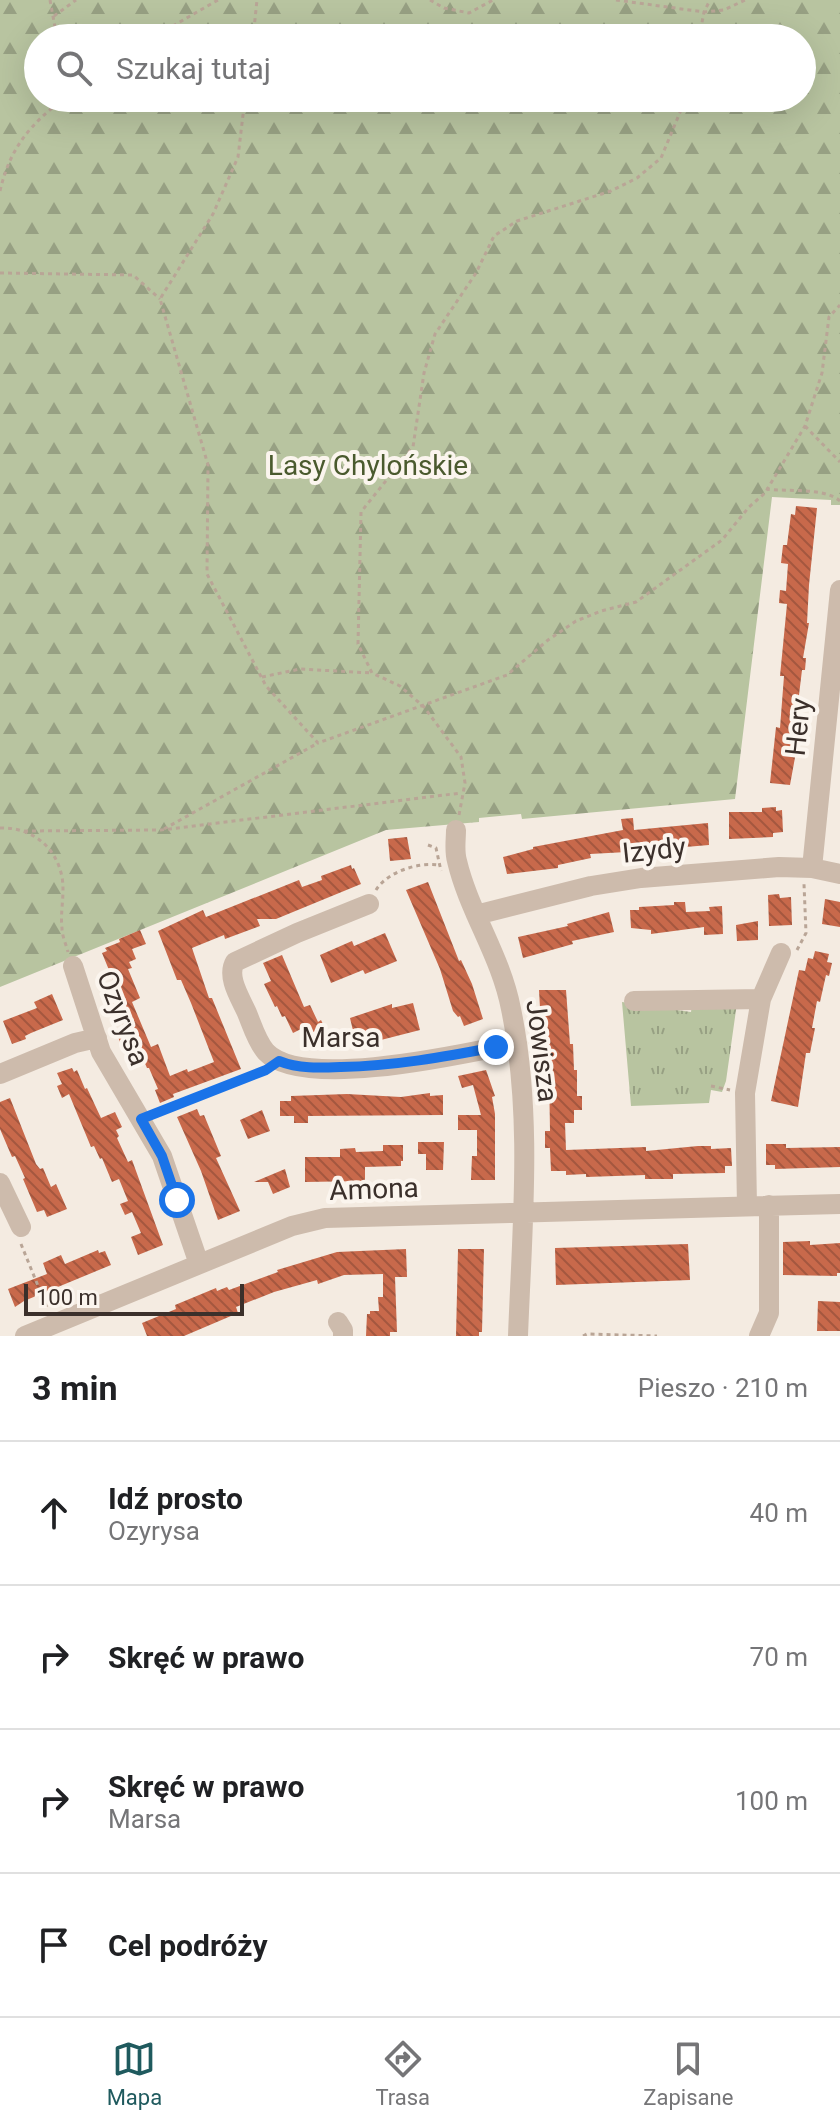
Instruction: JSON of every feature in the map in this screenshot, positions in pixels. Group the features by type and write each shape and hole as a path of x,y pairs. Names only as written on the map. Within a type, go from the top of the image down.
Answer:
{"street":[{"name":"Hery","path":"808,874 840,590"},
{"name":"Jowisza","path":"456,830 456,858 505,983 522,1065 524,1213 518,1336"},
{"name":"Izydy","path":"476,915 617,881 779,867 808,874 840,874"},
{"name":"Marsa","path":"369,904 235,962 232,967 234,983 259,1041 267,1052 279,1061 304,1068 381,1067 517,1043"},
{"path":"747,1206 744,1109 761,999 781,953"},
{"name":"Ozyrysa","path":"73,966 109,1068 162,1156 199,1264"},
{"path":"634,1001 761,999"},
{"path":"0,1074 75,1043 97,1038"},
{"path":"0,1183 21,1227"},
{"name":"Amona","path":"25,1336 56,1330 199,1264 292,1226 325,1218 840,1204"},
{"path":"759,1336 769,1313 769,1205"}],"path":[{"path":"50,0 55,24"},
{"path":"54,16 76,0"},
{"path":"176,24 218,0"},
{"path":"254,24 257,0"},
{"path":"430,0 444,8 469,13 493,0"},
{"path":"616,0 704,12 724,10 745,0"},
{"path":"702,24 710,0"},
{"path":"0,191 16,147 46,112"},
{"path":"160,299 213,214 238,157 243,112"},
{"path":"372,673 358,644 361,512 413,447 424,373 435,334 476,273 494,236 517,221 611,191 637,178 661,158 680,112"},
{"path":"0,273 133,275 160,299 208,465 207,574 266,686 318,743"},
{"path":"161,830 318,743 507,675 576,621 636,602 722,540 766,489 805,426 822,373 829,317 840,305"},
{"path":"805,426 840,462"},
{"path":"766,489 823,494 840,501"},
{"path":"262,677 300,669 372,673 400,686 424,707 461,757 465,783 456,830"},
{"path":"24,831 161,830 463,793"},
{"path":"0,828 16,827 52,849 63,878 62,929 73,966"},
{"path":"369,904 379,884 387,878 425,863 438,865"},
{"path":"781,953 795,952 806,933 808,874"},
{"path":"141,1119 266,1070 279,1061"},
{"path":"711,1086 735,1091"},
{"path":"21,1227 16,1234 56,1330"},
{"path":"583,1336 657,1336"}],"green space":[{"name":"Lasy Chylońskie","path":"0,0 840,0 840,505 831,505 831,500 772,497 735,799 522,819 521,814 479,818 479,822 386,830 0,987"},
{"path":"622,1002 691,1012 692,1004 737,1003 722,1092 711,1090 709,1103 631,1106"}],"building":[{"path":"796,506 817,508 809,585 809,623 803,658 806,658 805,670 802,670 799,695 797,730 800,730 790,785 770,783 776,727 780,728 784,676 780,676 787,604 779,603 780,590 786,591 788,564 781,563 791,514 795,515"},
{"path":"776,807 776,811 782,810 783,832 773,833 773,837 729,839 729,812 762,812 762,808"},
{"path":"633,818 634,830 708,823 709,845 650,850 650,847 590,854 591,858 558,865 558,868 507,874 503,857 533,847 623,830 621,819"},
{"path":"407,837 411,859 390,861 388,839"},
{"path":"351,865 361,884 276,919 257,919 260,926 225,939 224,935 192,948 209,998 212,998 241,1069 173,1094 174,1097 160,1103 149,1068 143,1059 140,1060 132,1040 121,1045 117,1034 125,1031 116,1010 108,1014 104,1005 108,996 118,992 102,953 107,951 105,948 140,930 146,944 132,949 136,959 129,962 132,968 128,969 140,998 132,1002 151,1047 158,1044 170,1076 187,1069 188,1072 214,1062 158,931 203,910 206,917 299,880 302,887 322,880 321,876"},
{"path":"428,882 459,961 472,984 483,1019 464,1026 460,1016 453,1011 440,969 406,890"},
{"path":"779,894 780,898 791,897 792,925 769,926 768,895"},
{"path":"825,899 840,902 840,927 822,924"},
{"path":"674,902 685,902 686,912 710,911 709,907 722,906 723,934 704,935 704,927 651,934 651,930 631,928 630,910 674,905"},
{"path":"609,912 614,932 572,941 573,944 523,958 518,937 568,926"},
{"path":"758,921 758,940 737,941 736,925"},
{"path":"385,933 397,961 331,983 320,955 352,941 354,946"},
{"path":"815,951 829,954 827,962 832,963 820,1002 817,1001 812,1028 815,1028 810,1053 806,1053 798,1107 771,1101 799,970 805,971 808,958 813,959"},
{"path":"282,955 304,1007 310,1005 329,1037 311,1045 303,1028 293,1033 264,984 271,981 263,963"},
{"path":"539,990 566,990 570,1044 573,1044 577,1096 582,1096 582,1110 574,1110 574,1123 565,1123 566,1150 646,1147 646,1151 711,1146 711,1149 731,1148 732,1166 725,1166 725,1173 673,1174 673,1179 645,1179 645,1175 586,1177 586,1174 566,1175 566,1171 551,1171 550,1148 545,1148 545,1131 550,1131 549,1070 545,1070"},
{"path":"52,994 63,1020 12,1044 3,1021 37,1008 34,1002"},
{"path":"413,1003 420,1030 377,1041 376,1035 355,1039 350,1018 392,1004 392,1008"},
{"path":"72,1068 74,1072 77,1070 101,1118 115,1112 122,1127 116,1130 117,1138 128,1162 132,1160 163,1245 138,1255 131,1237 141,1233 132,1212 125,1215 120,1204 128,1201 119,1179 112,1182 102,1158 94,1146 91,1147 69,1094 62,1098 57,1086 62,1084 57,1073"},
{"path":"486,1070 495,1096 492,1097 495,1180 471,1180 472,1156 477,1156 477,1130 458,1130 458,1115 481,1115 473,1085 462,1088 458,1076"},
{"path":"430,1093 430,1096 443,1095 443,1115 308,1116 308,1123 294,1123 294,1116 280,1116 280,1101 291,1101 291,1096 347,1094 401,1097"},
{"path":"10,1098 36,1164 43,1168 51,1187 56,1184 67,1209 47,1217 44,1210 37,1212 25,1178 0,1129 0,1102"},
{"path":"197,1109 200,1116 204,1115 221,1156 216,1158 240,1211 218,1220 177,1117"},
{"path":"262,1110 270,1131 248,1139 240,1120"},
{"path":"418,1142 444,1142 443,1170 426,1170 426,1154 418,1154"},
{"path":"766,1144 786,1144 786,1148 840,1147 840,1167 775,1169 775,1165 766,1165"},
{"path":"383,1145 403,1145 401,1166 365,1167 365,1181 305,1182 305,1157 340,1157 340,1149 383,1151"},
{"path":"285,1169 290,1187 273,1194 268,1182 254,1182"},
{"path":"810,1241 810,1245 840,1243 840,1273 837,1276 783,1275 783,1242"},
{"path":"688,1244 690,1280 556,1285 555,1248"},
{"path":"406,1249 407,1277 395,1277 397,1332 390,1332 390,1336 366,1336 367,1314 379,1311 378,1297 383,1297 383,1274 344,1275 318,1284 317,1280 274,1292 236,1307 238,1313 184,1336 147,1336 142,1323 216,1288 217,1291 227,1287 229,1290 277,1270 337,1252"},
{"path":"458,1249 484,1249 482,1332 479,1336 456,1336"},
{"path":"98,1250 99,1253 105,1251 111,1265 15,1307 8,1289 47,1274 43,1263 61,1255 65,1264"},
{"path":"818,1301 840,1302 840,1331 817,1331"}],"route":[{"path":"177,1200 162,1156 141,1119 266,1070 279,1061 304,1068 381,1067 496,1047"}]}
